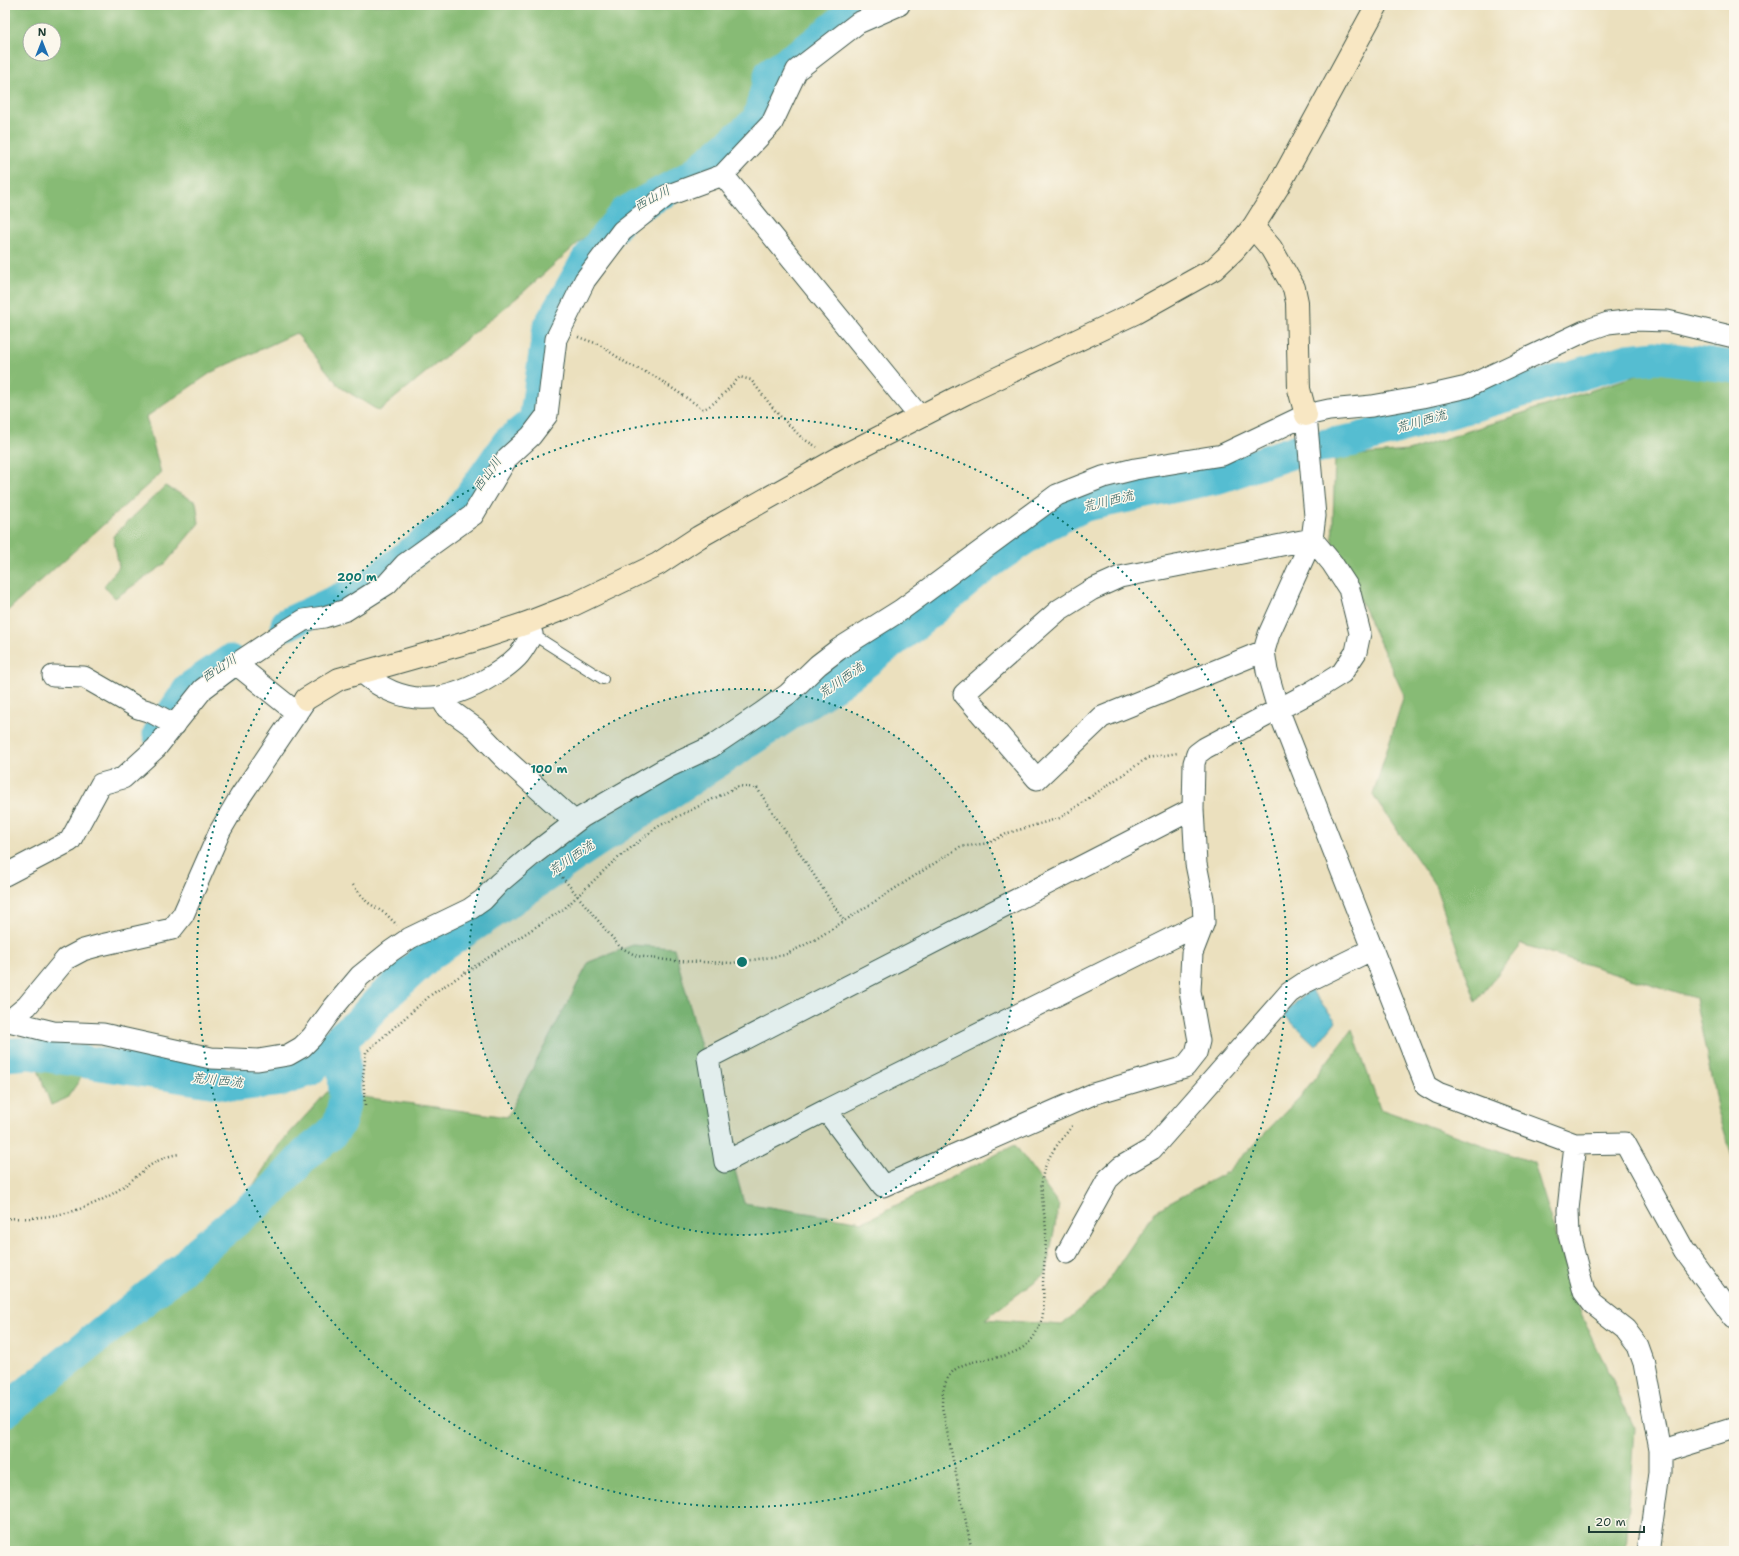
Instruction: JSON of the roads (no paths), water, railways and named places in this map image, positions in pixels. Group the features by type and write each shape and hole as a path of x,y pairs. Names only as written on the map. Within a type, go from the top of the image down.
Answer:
{"street":[{"path":"5,875 70,841 101,784 123,778 156,748 203,689 236,664 304,620 324,617 346,610 375,592 387,584 405,564 473,515 507,458 532,436 547,415 556,339 585,280 622,231 666,196 723,175 772,123 797,70 858,23 899,5"},
{"path":"7,1021 27,1006 66,959 82,950 172,929 183,915 220,831 240,797 302,706 339,680 363,672 530,628 573,605 658,564 699,537 836,460 919,416 1135,313 1188,285 1214,269 1234,250 1253,227 1278,187 1377,5"},
{"path":"723,175 919,416"},
{"path":"1253,227 1271,248 1294,288 1297,302 1299,389 1306,418 1315,516 1312,539 1269,634 1264,651 1267,671 1278,709 1417,1066 1426,1086 1438,1093 1575,1144 1625,1143 1684,1250 1734,1318"},
{"path":"7,1021 53,1032 103,1034 124,1040 211,1058 258,1060 288,1055 302,1047 312,1037 334,1007 360,976 410,938 470,909 483,900 499,883 575,822 668,767 711,747 760,714 788,694 818,665 839,649 901,610 1057,495 1103,477 1135,469 1222,455 1306,418 1329,410 1386,404 1467,387 1559,342 1608,323 1635,320 1667,321 1734,337"},
{"path":"1264,651 1102,717 1037,779 964,694 1059,610 1091,590 1120,577 1312,539"},
{"path":"826,1110 883,1186 1093,1094 1185,1067 1196,1054 1199,1041 1190,991 1192,953 1204,922 1203,899 1196,864 1193,810 1194,763 1197,754 1205,748 1313,691 1342,673 1356,652 1360,633 1349,589 1332,563 1312,539"},
{"path":"363,672 373,681 400,695 427,699 449,696 471,688 496,673 518,656 530,628"},
{"path":"236,664 302,706"},
{"path":"53,676 84,677 138,708 151,712 175,724"},
{"path":"441,698 447,708 475,728 503,757 575,822"},
{"path":"1193,810 708,1058 725,1162 826,1110 1204,922"},
{"path":"1066,1253 1108,1179 1121,1167 1152,1149 1290,993 1304,983 1373,950"},
{"path":"1575,1144 1568,1210 1569,1235 1584,1292 1593,1304 1625,1330 1638,1346 1644,1363 1660,1451 1660,1472 1648,1551"},
{"path":"1660,1451 1734,1428"}],"lane":[{"path":"530,628 603,679"}],"water":[{"path":"1311,990 1336,1021 1316,1046 1284,1015 1300,998"}],"waterway":[{"name":"西山川","path":"287,624 369,586 454,520 508,443 535,421 549,327 588,259 625,213 692,176 758,121 771,73 809,48 849,16 877,5"},
{"name":"荒川西流","path":"5,1055 29,1053 236,1085 282,1080 309,1070 343,1036 358,1024 379,1001 430,954 584,849 842,680 914,625 987,564 1043,526 1085,505 1219,477 1299,450 1355,440 1628,360 1656,357 1734,367"},
{"name":"西山川","path":"159,734 190,688 230,661"},
{"path":"5,1411 181,1270 198,1252 273,1190 306,1154 331,1134 340,1122 345,1099 343,1036"}]}
